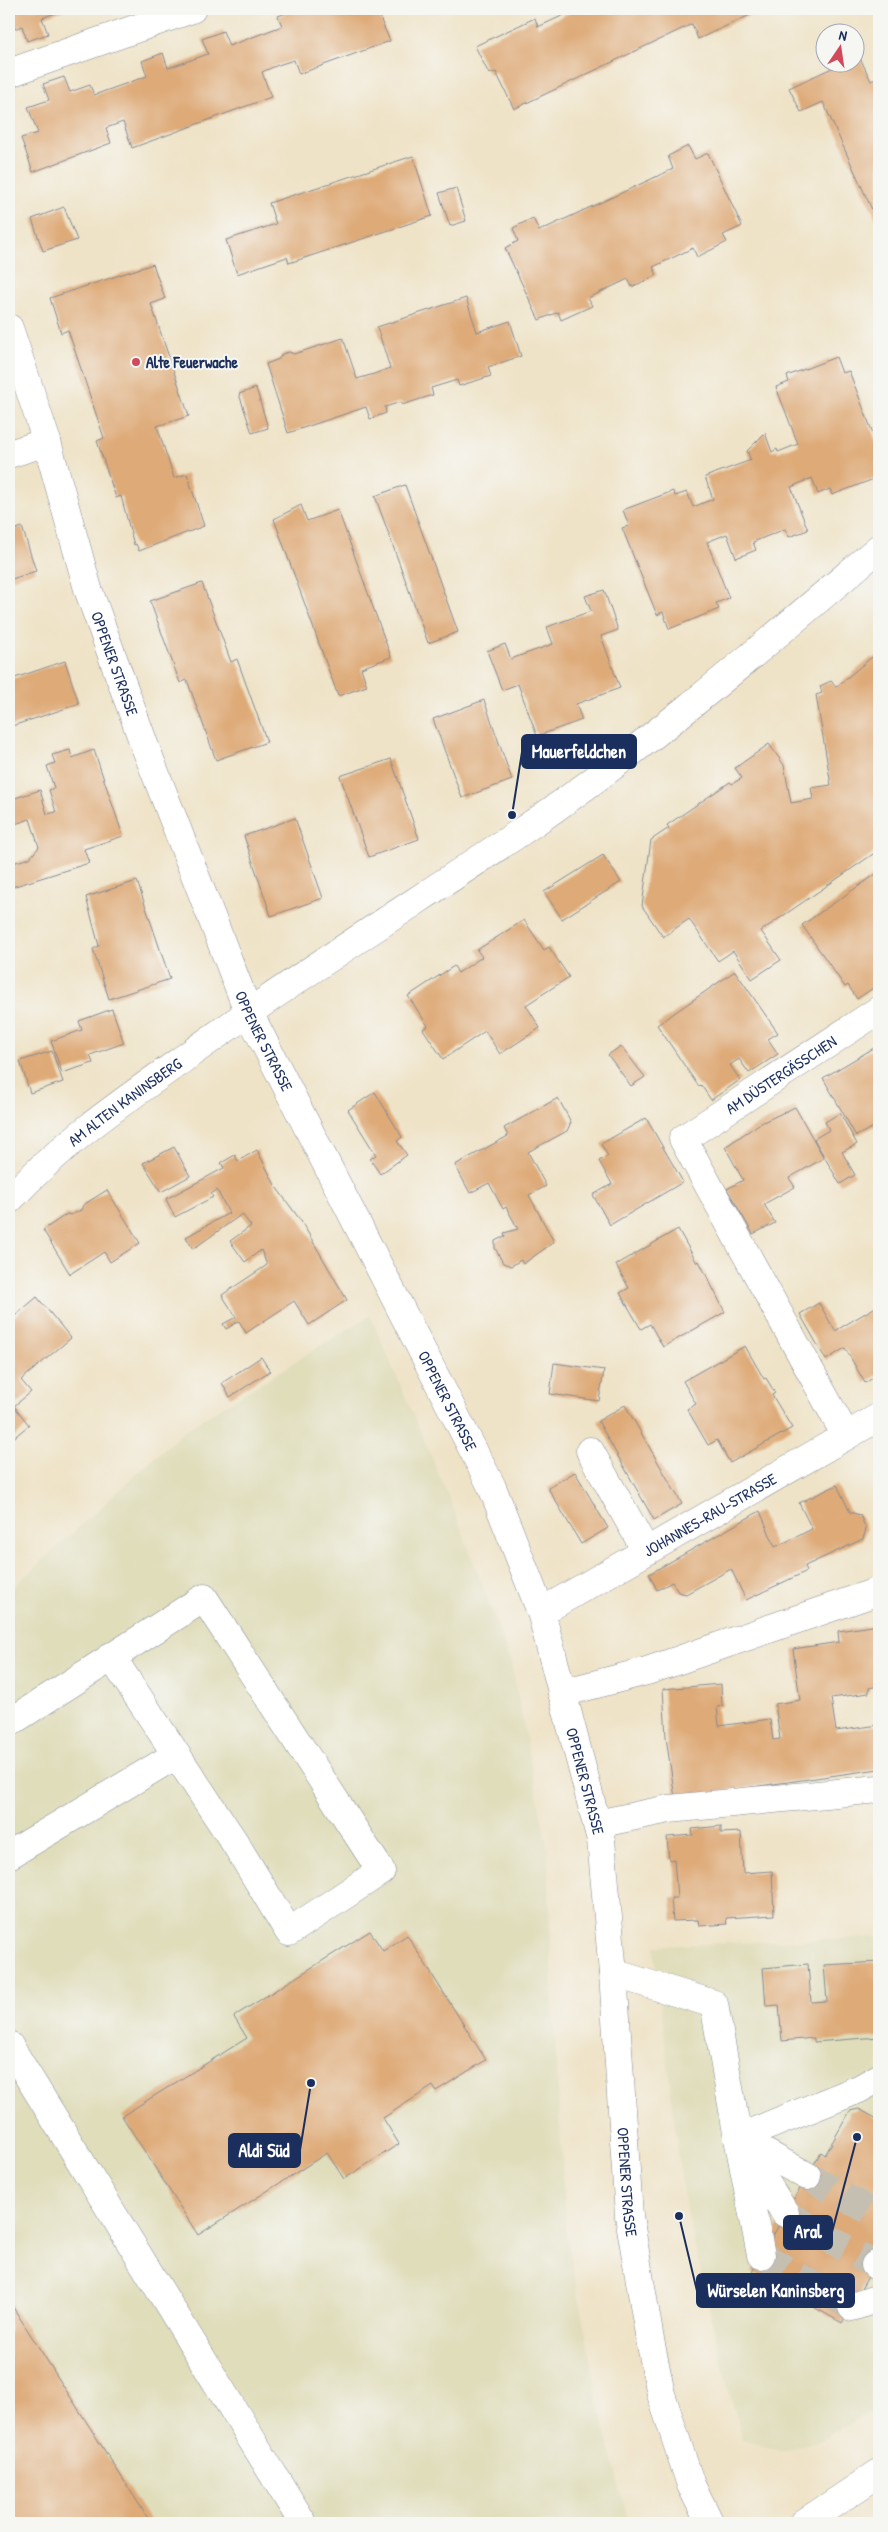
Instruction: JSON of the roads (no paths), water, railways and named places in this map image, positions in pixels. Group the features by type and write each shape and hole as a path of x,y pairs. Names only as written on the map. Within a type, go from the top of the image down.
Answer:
{"street":[{"path":"9,73 192,9"},
{"name":"OPPENER STRASSE","path":"9,328 47,442 88,589 144,744 248,1011 492,1487 540,1612 601,1840 613,1973 629,2216 650,2340 661,2394 691,2485 710,2523"},
{"path":"9,454 47,442"},
{"name":"AM ALTEN KANINSBERG","path":"9,1200 39,1167 152,1079 248,1011 557,807 684,713 879,548"},
{"name":"AM DÜSTERGÄSSCHEN","path":"846,1436 683,1139 879,1010"},
{"name":"JOHANNES-RAU-STRASSE","path":"540,1612 879,1417"},
{"path":"590,1451 646,1551"},
{"path":"562,1693 647,1671 879,1591"},
{"path":"9,1723 111,1656 204,1598 381,1871 289,1932 235,1843 111,1656"},
{"path":"9,1855 176,1755"},
{"path":"597,1824 669,1809 879,1789"},
{"path":"613,1973 714,2004 761,2255"},
{"path":"9,2045 303,2523"},
{"path":"738,2138 869,2083"},
{"path":"738,2138 807,2176"},
{"path":"738,2138 784,2213"},
{"path":"852,2307 879,2298"},
{"path":"804,2523 879,2473"}],"tunnel":[{"path":"807,2176 879,2216"},
{"path":"785,2213 875,2265"},
{"path":"761,2255 852,2307"}],"place":[{"name":"Alte Feuerwache","path":"136,362"},
{"name":"Mauerfeldchen","path":"512,815"},
{"name":"Aldi Süd","path":"311,2083"},
{"name":"Aral","path":"857,2137"},
{"name":"Würselen Kaninsberg","path":"679,2216"}]}
